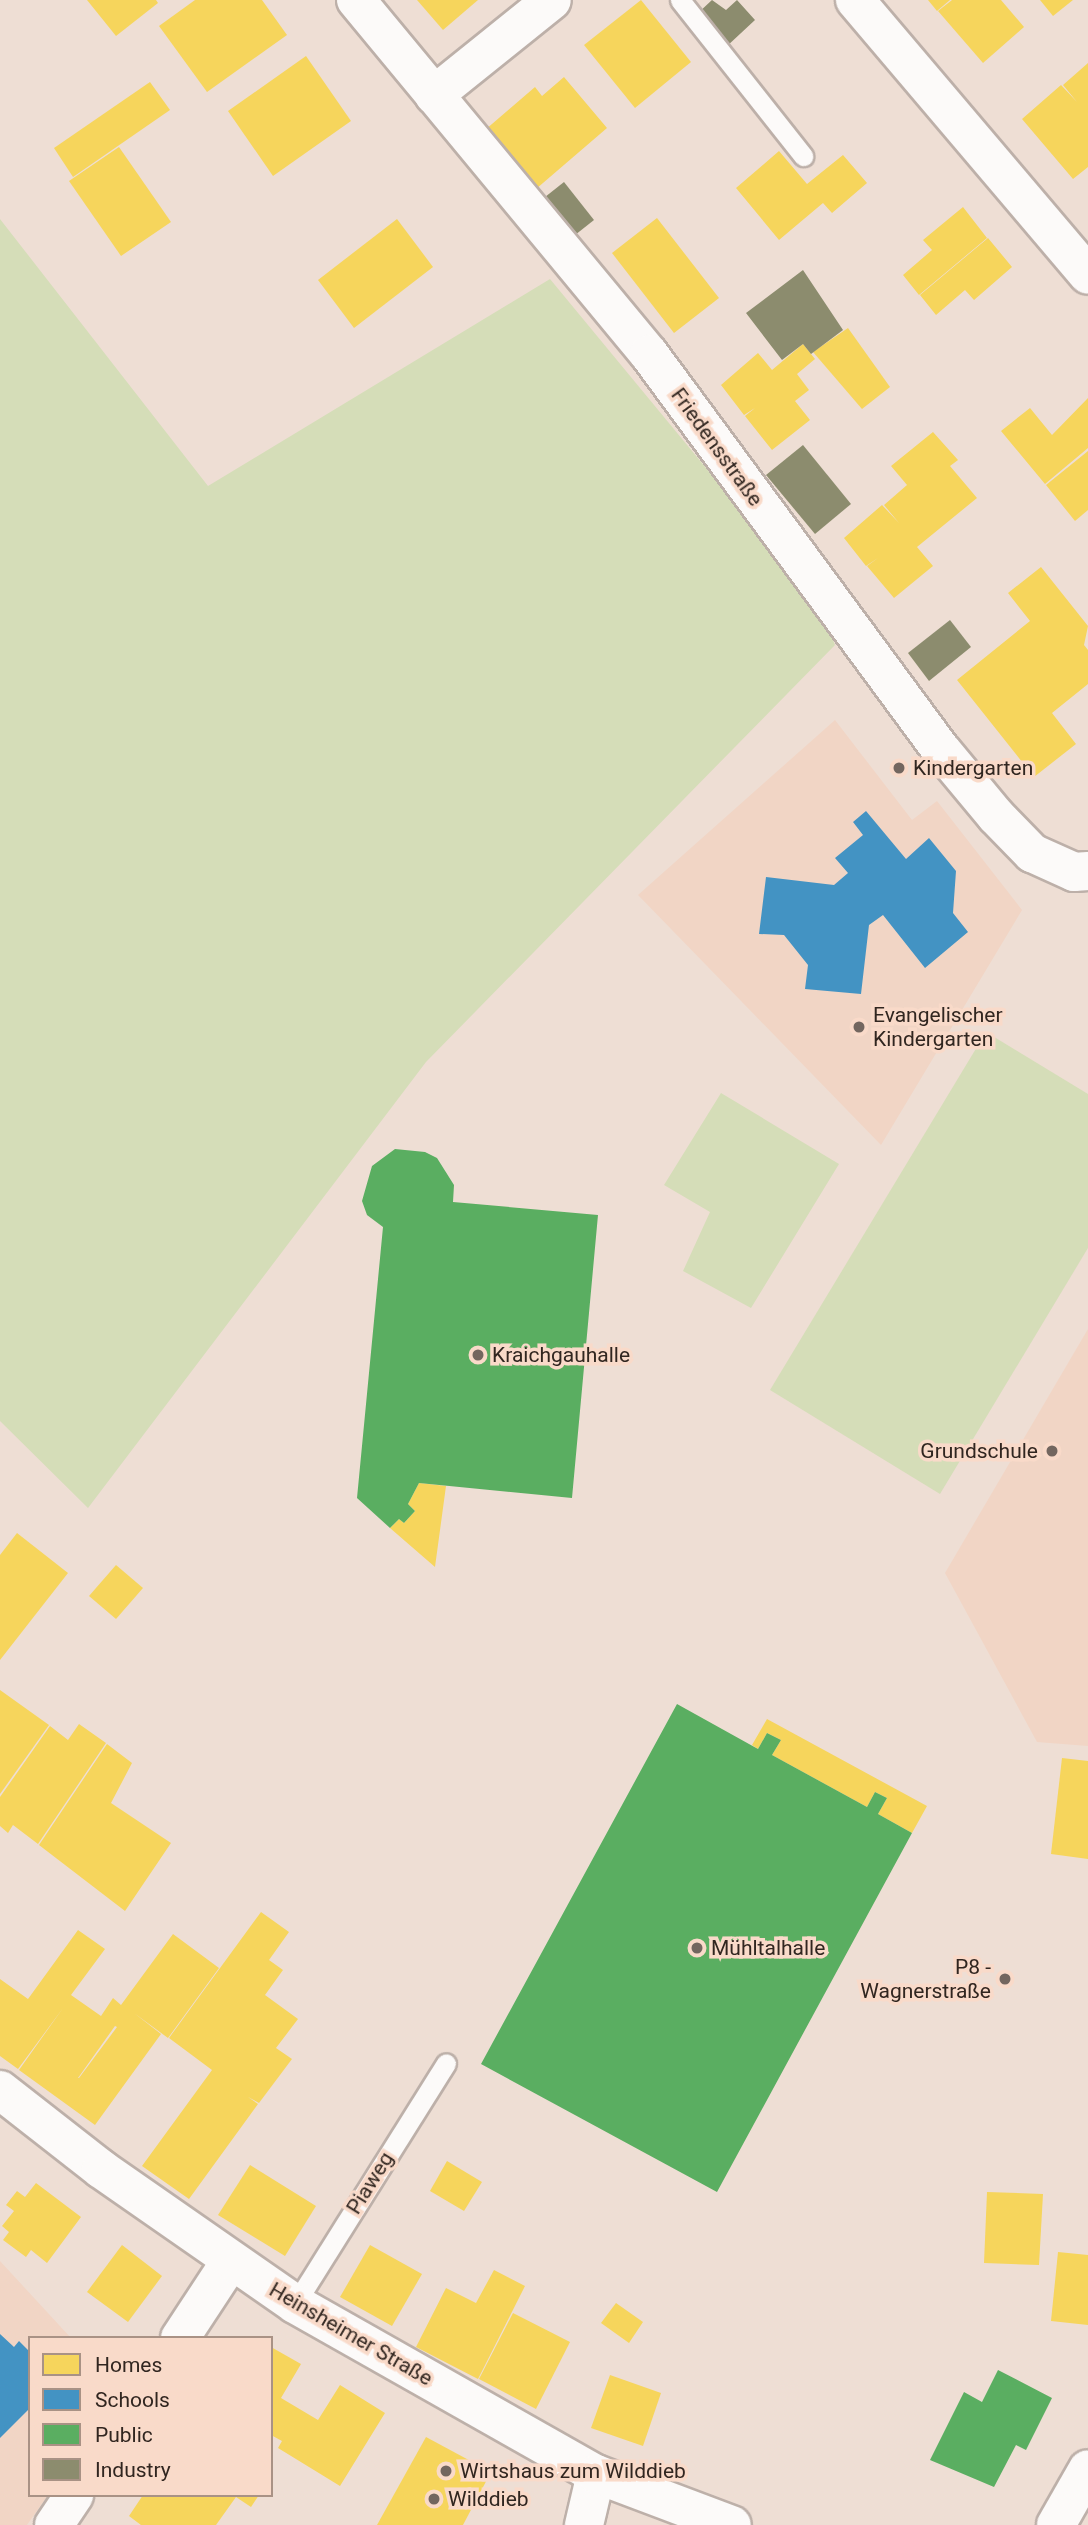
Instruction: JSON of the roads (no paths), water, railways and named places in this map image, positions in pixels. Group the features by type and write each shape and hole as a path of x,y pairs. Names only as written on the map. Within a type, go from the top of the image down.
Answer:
{"street":[{"name":"Friedensstraße","path":"356,0 649,354 942,751 996,817 1032,853 1074,872 1088,871"},
{"path":"435,95 552,0"},
{"path":"855,0 1088,275"},
{"name":"Heinsheimer Straße","path":"0,2090 230,2262 295,2304 596,2474 732,2525"},
{"path":"181,2336 230,2262"},
{"path":"1056,2525 1088,2469"},
{"path":"584,2525 596,2474"},
{"path":"54,2525 73,2497"}],"lane":[{"path":"680,0 803,156"},
{"name":"Piaweg","path":"295,2304 446,2063"}],"place":[{"name":"Kindergarten","path":"899,768"},
{"name":"Evangelischer Kindergarten","path":"859,1027"},
{"name":"Kraichgauhalle","path":"478,1355"},
{"name":"Grundschule","path":"1052,1451"},
{"name":"Mühltalhalle","path":"697,1948"},
{"name":"P8 - Wagnerstraße","path":"1005,1979"},
{"name":"Wirtshaus zum Wilddieb","path":"446,2471"},
{"name":"Wilddieb","path":"434,2499"}]}
